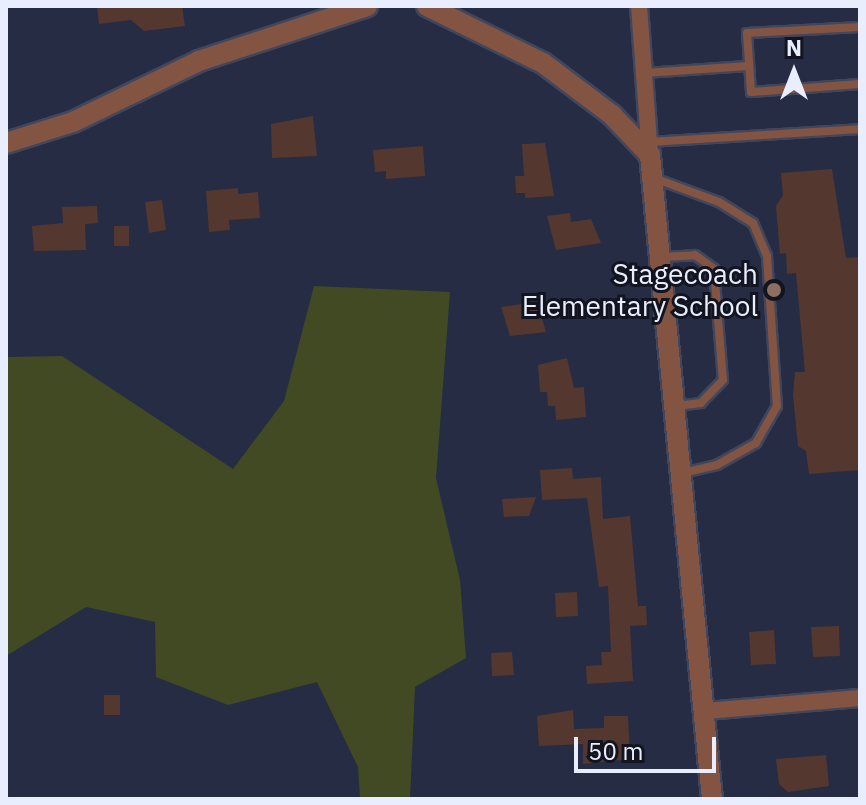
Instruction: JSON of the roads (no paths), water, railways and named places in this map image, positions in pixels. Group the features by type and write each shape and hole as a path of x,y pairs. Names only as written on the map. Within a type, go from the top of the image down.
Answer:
{"street":[{"path":"6,143 73,122 199,61 367,6"},
{"path":"427,6 543,63 612,115 649,148"},
{"path":"639,6 649,148 712,799"},
{"path":"705,711 860,698"}],"lane":[{"path":"860,27 747,33 751,92 860,84"},
{"path":"644,74 748,66"},
{"path":"649,148 860,129"},
{"path":"652,178 719,202 753,223 767,256 777,406 756,443 717,465 682,473"},
{"path":"660,257 695,255 714,269 723,380 701,403 675,406"}],"place":[{"name":"Stagecoach Elementary School","path":"774,290"}]}
